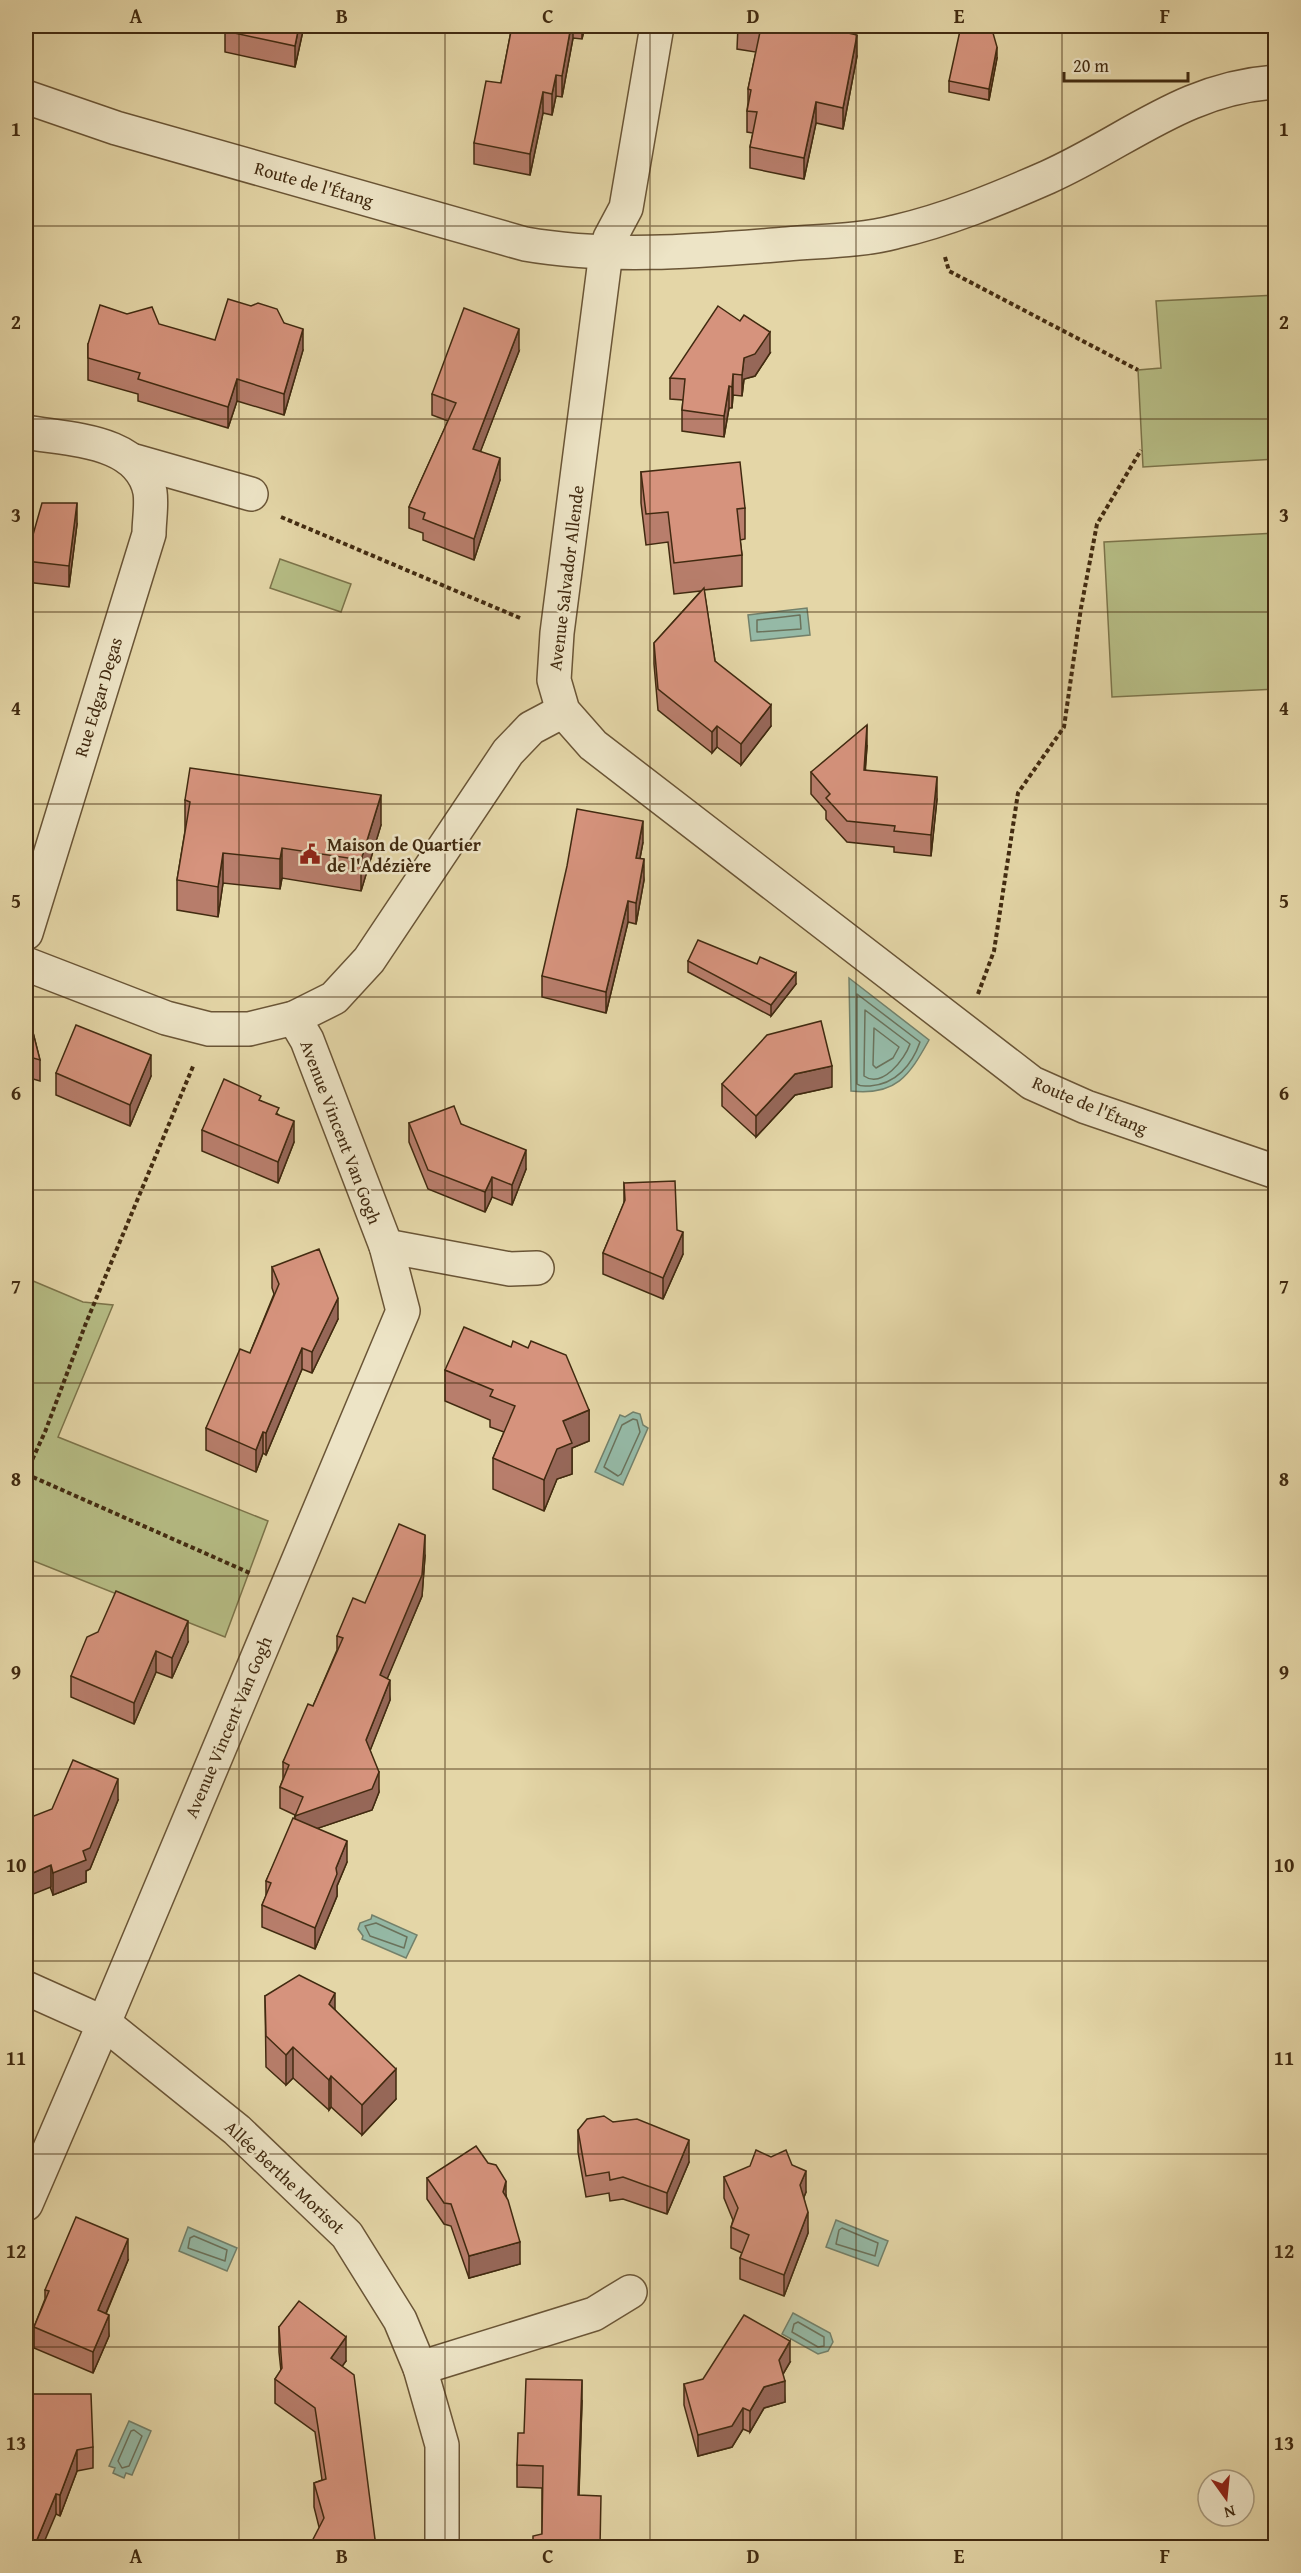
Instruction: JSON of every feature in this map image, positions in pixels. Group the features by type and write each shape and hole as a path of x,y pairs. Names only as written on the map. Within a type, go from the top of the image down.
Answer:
{"street":[{"name":"Avenue Salvador Allende","path":"657,26 626,208 610,238 606,252 557,633 554,680 563,711 593,745 924,1001"},
{"name":"Route de l'Étang","path":"26,97 116,128 525,244 563,250 694,252 858,238 893,233 935,221 1050,176 1191,101 1225,89 1275,82"},
{"path":"26,432 106,446 135,461 251,494"},
{"name":"Rue Edgar Degas","path":"26,933 149,534 150,492 135,461"},
{"path":"26,964 166,1018 209,1029 249,1029 294,1018 334,998 369,960 508,752 531,728 563,711"},
{"name":"Route de l'Étang","path":"924,1001 1032,1083 1159,1134 1275,1172"},
{"name":"Avenue Vincent Van Gogh","path":"26,2204 403,1311 386,1246 307,1040 294,1018"},
{"name":"Avenue Vincent Van Gogh","path":"386,1246 510,1269 537,1268"},
{"name":"Allée Berthe Morisot","path":"26,1988 104,2023 237,2130 347,2235 400,2320 420,2368 441,2445 442,2547"},
{"path":"420,2368 594,2314 630,2292"}],"path":[{"path":"935,221 949,271 1138,370"},
{"path":"964,1032 994,951 1018,793 1064,727 1081,608 1097,524 1142,450"},
{"path":"251,494 286,521 557,633"},
{"path":"209,1029 86,1323 45,1432 26,1474 286,1589"}],"green space":[{"path":"1275,295 1275,459 1143,467 1138,370 1161,368 1156,301"},
{"path":"1275,533 1275,689 1112,697 1104,542"},
{"path":"280,559 351,584 341,612 270,588"},
{"path":"26,1278 83,1302 113,1305 58,1437 268,1521 225,1637 26,1558"}],"water":[{"path":"807,608 810,635 751,641 748,615"},
{"path":"849,978 929,1040 915,1064 890,1087 866,1092 851,1091"},
{"path":"633,1412 640,1414 643,1425 648,1428 623,1485 595,1472 620,1415 625,1417"},
{"path":"372,1915 417,1935 406,1958 362,1939 363,1936 358,1929 360,1923 371,1919"},
{"path":"836,2220 888,2241 878,2266 826,2247"},
{"path":"188,2227 237,2248 227,2271 179,2251"},
{"path":"793,2313 830,2333 833,2342 828,2351 818,2354 782,2334"},
{"path":"129,2421 151,2431 132,2475 126,2473 124,2478 113,2473 115,2468 109,2466"}],"building":[{"path":"226,26 299,26 295,46 225,31"},
{"path":"512,26 571,26 562,76 556,75 552,94 543,92 530,154 474,143 486,81 501,83"},
{"path":"738,26 817,26 857,35 843,108 816,102 804,158 750,147 757,112 747,111 751,90 748,89 760,32 737,28"},
{"path":"961,26 991,26 997,47 989,89 949,81"},
{"path":"228,299 251,306 258,303 277,309 284,323 303,329 284,394 237,379 228,407 138,379 140,373 88,358 88,344 100,305 127,314 152,307 159,324 215,340"},
{"path":"718,306 740,321 744,315 770,332 755,354 744,358 742,375 733,374 724,416 682,410 685,379 670,378"},
{"path":"464,308 519,329 473,449 500,458 474,539 423,519 425,513 409,507 456,403 432,394"},
{"path":"740,462 745,508 737,509 742,555 674,563 668,512 646,514 641,472"},
{"path":"26,480 27,556 42,503 77,503 69,566 26,561"},
{"path":"704,588 715,661 771,705 741,744 717,726 712,732 658,689 654,643"},
{"path":"867,725 864,770 937,777 931,835 894,831 895,826 847,821 826,798 830,794 811,772"},
{"name":"Maison de Quartier de l'Adézière","path":"190,768 381,795 361,860 282,848 280,859 223,853 218,887 177,880 190,802 185,800"},
{"path":"577,809 643,821 636,858 644,859 636,903 628,901 606,992 542,976 567,866"},
{"path":"698,940 757,964 760,957 796,973 771,1005 688,961"},
{"path":"26,1005 40,1060 26,1056"},
{"path":"821,1021 832,1066 795,1074 756,1116 722,1084 767,1035"},
{"path":"76,1025 151,1055 130,1105 56,1073"},
{"path":"224,1079 261,1096 259,1100 279,1108 276,1114 294,1121 278,1162 202,1130"},
{"path":"454,1106 461,1124 526,1150 512,1185 492,1177 485,1192 428,1170 409,1123"},
{"path":"675,1181 677,1230 683,1232 663,1278 603,1253 625,1200 624,1183"},
{"path":"319,1249 338,1298 312,1352 302,1348 266,1433 263,1432 256,1450 206,1428 240,1349 250,1353 279,1284 272,1267"},
{"path":"464,1327 511,1347 513,1341 528,1348 531,1341 566,1355 589,1410 563,1421 572,1443 557,1449 544,1480 493,1458 515,1406 490,1396 493,1390 445,1370"},
{"path":"399,1524 425,1535 422,1575 380,1675 390,1680 366,1740 379,1772 372,1789 295,1816 303,1797 280,1787 289,1765 283,1762 308,1704 313,1706 343,1638 337,1636 353,1598 365,1603"},
{"path":"116,1591 188,1621 172,1658 156,1651 134,1703 71,1676 87,1637 98,1632"},
{"path":"73,1760 118,1779 90,1848 83,1851 86,1860 53,1873 51,1865 26,1876 26,1819 52,1809"},
{"path":"293,1818 347,1841 336,1868 337,1874 315,1928 262,1905 271,1883 266,1881"},
{"path":"299,1975 335,1993 329,2004 396,2069 362,2105 331,2076 329,2080 293,2047 286,2055 266,2036 265,1996"},
{"path":"604,2116 613,2122 637,2119 689,2140 667,2193 623,2177 610,2180 609,2172 586,2176 578,2130 587,2119"},
{"path":"476,2146 488,2163 496,2165 506,2181 503,2192 508,2200 520,2242 469,2256 451,2204 444,2203 427,2178"},
{"path":"756,2150 771,2157 786,2150 792,2165 806,2171 800,2185 808,2212 784,2275 740,2258 749,2235 731,2227 738,2208 724,2177 750,2166"},
{"path":"76,2217 128,2239 98,2310 109,2315 93,2352 34,2327 49,2291 45,2290"},
{"path":"299,2301 346,2337 331,2358 354,2375 376,2547 309,2547 324,2518 314,2483 326,2479 315,2408 275,2379 282,2368 279,2327"},
{"path":"744,2315 790,2341 779,2360 785,2381 764,2387 750,2411 743,2408 732,2426 698,2435 684,2384 703,2379"},
{"path":"526,2379 582,2380 578,2495 601,2496 600,2547 533,2547 533,2536 542,2534 543,2466 517,2465 518,2433 524,2433"},
{"path":"26,2394 91,2394 93,2447 77,2450 60,2495 56,2494 34,2547 26,2547"}],"place":[{"name":"Maison de Quartier de l'Adézière","path":"310,854"}]}
